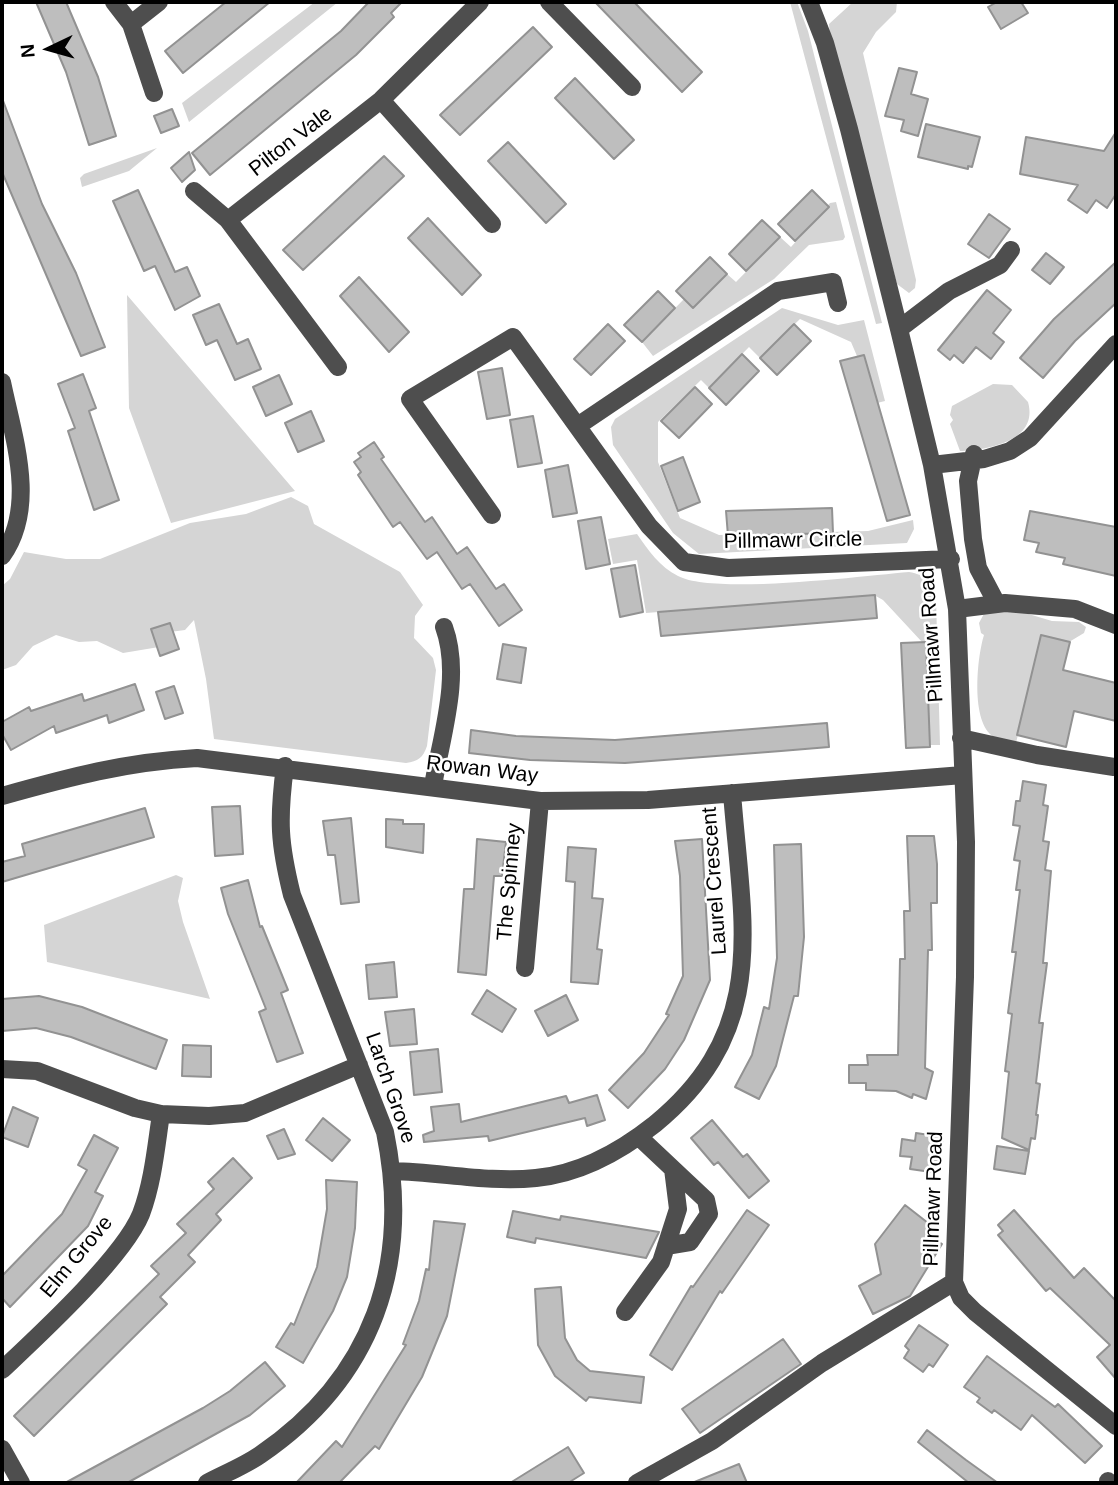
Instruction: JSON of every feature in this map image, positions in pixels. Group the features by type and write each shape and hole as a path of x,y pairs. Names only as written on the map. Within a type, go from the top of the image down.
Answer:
{"street":[{"path":"114,2 131,24 154,93"},
{"path":"131,24 159,2"},
{"name":"Pilton Vale","path":"228,220 381,100 480,2"},
{"path":"549,2 632,87"},
{"name":"Pillmawr Road","path":"814,4 849,129 932,465 951,559 957,609 965,977 954,1282 961,1298 975,1312 1116,1426"},
{"path":"381,100 492,223"},
{"path":"194,191 228,220 338,367"},
{"path":"899,329 949,291 1000,265 1011,250"},
{"path":"579,425 778,290 833,282 838,303"},
{"name":"Pillmawr Circle","path":"492,515 411,399 513,337 579,425 649,526 684,562 728,568 951,559"},
{"path":"932,465 1010,451 1038,433 1085,376 1116,344"},
{"path":"2,382 19,466 20,510 2,556"},
{"path":"974,457 968,481 973,539 978,568 997,604"},
{"path":"957,609 997,604 1075,608 1116,625"},
{"path":"433,786 450,690 450,644 444,627"},
{"path":"961,738 1037,755 1114,767"},
{"name":"Rowan Way","path":"2,796 103,768 143,761 197,758 285,766 540,800 648,800 962,775"},
{"name":"Larch Grove","path":"207,1483 258,1457 302,1422 336,1386 357,1356 376,1318 394,1230 393,1171 386,1132 292,895 286,872 278,819 285,766"},
{"name":"Laurel Crescent","path":"393,1171 537,1178 586,1166 639,1137 682,1102 712,1060 729,1028 739,992 744,952 732,793"},
{"name":"The Spinney","path":"525,968 540,800"},
{"path":"2,1069 37,1071 135,1108 161,1114 209,1116 245,1113 359,1065"},
{"name":"Elm Grove","path":"2,1370 45,1329 113,1254 140,1215 153,1167 161,1114"},
{"path":"639,1137 706,1200 709,1214 690,1242 666,1245"},
{"path":"625,1312 661,1262 678,1209 673,1169"},
{"name":"Pillmawr Road","path":"636,1483 712,1441 822,1363 954,1282"},
{"path":"2,1449 21,1483"}],"shaded area":[{"path":"315,2 338,2 189,122 182,103"},
{"path":"790,2 797,2 808,31 882,323 876,324"},
{"path":"853,2 897,2 896,12 876,32 863,53 916,280 915,288 909,293 897,284 830,37 829,24"},
{"path":"157,148 129,171 82,187 80,178 84,174"},
{"path":"836,202 845,237 843,240 809,245 774,279 653,356 642,342 684,299 693,308 727,274 736,282 780,237 791,247 830,203"},
{"path":"127,295 295,491 171,523 129,408"},
{"path":"782,308 838,325 864,320 885,401 877,403 851,342 800,319 760,358 749,347 709,388 701,380 658,422 658,462 680,518 719,535 868,531 913,520 914,529 907,543 699,554 673,533 613,445 611,427 615,419"},
{"path":"993,384 1012,385 1028,402 1026,426 1009,441 960,451 950,424 953,420 950,415 952,406"},
{"path":"291,497 308,506 314,524 400,572 423,605 415,616 414,638 433,658 436,670 427,746 417,760 406,763 214,739 194,620 185,630 170,632 165,646 123,653 97,641 79,642 56,635 33,646 16,665 2,670 2,586 10,579 24,552 66,559 100,559 190,523 246,514"},
{"path":"637,534 666,568 678,576 696,581 723,584 789,583 909,572 924,577 931,584 936,598 940,745 930,745 926,642 922,642 883,600 874,595 646,613 637,560 613,564 608,539"},
{"path":"986,610 1015,610 1052,621 1079,622 1086,627 1084,633 1069,642 1041,636 1016,743 994,737 986,730 981,718 977,689 984,635 979,623"},
{"path":"176,875 183,878 178,901 210,999 47,962 44,925"}],"building":[{"path":"36,2 66,2 98,77 116,136 89,145 66,72"},
{"path":"226,2 270,2 183,73 165,51"},
{"path":"369,2 402,2 391,13 394,17 356,55 210,175 192,153 341,31"},
{"path":"595,2 634,2 702,72 682,92"},
{"path":"997,2 1021,2 1028,13 1001,29 988,7"},
{"path":"533,27 552,47 460,135 440,115"},
{"path":"899,68 917,72 911,94 928,99 918,136 901,131 904,120 885,116"},
{"path":"575,78 634,140 614,159 555,98"},
{"path":"2,98 42,204 76,273 105,347 81,356 2,172"},
{"path":"172,109 179,126 161,133 154,116"},
{"path":"926,124 980,137 972,167 968,166 968,169 918,157"},
{"path":"1116,132 1116,194 1107,208 1096,200 1087,213 1068,200 1078,185 1020,174 1026,137 1104,151"},
{"path":"508,142 566,204 546,223 488,161"},
{"path":"189,152 195,170 182,182 171,168"},
{"path":"384,156 404,176 303,270 283,250"},
{"path":"138,190 175,272 187,267 200,296 175,310 155,266 144,271 113,201"},
{"path":"812,190 829,207 795,241 778,224"},
{"path":"989,214 1010,229 989,258 968,244"},
{"path":"428,218 481,275 462,295 408,238"},
{"path":"762,220 780,237 746,271 729,254"},
{"path":"1046,253 1064,267 1050,284 1032,270"},
{"path":"710,257 727,274 693,308 676,291"},
{"path":"1116,262 1116,303 1075,341 1043,378 1020,358 1054,319"},
{"path":"359,277 409,332 389,352 340,296"},
{"path":"987,290 1011,310 993,333 1004,342 991,359 976,347 963,363 954,355 950,360 938,350"},
{"path":"658,291 675,308 642,342 624,325"},
{"path":"219,304 237,344 248,339 261,369 235,380 217,340 206,345 193,315"},
{"path":"608,324 625,341 591,375 574,359"},
{"path":"794,324 811,341 777,375 760,358"},
{"path":"742,354 759,371 726,405 709,388"},
{"path":"864,355 910,515 887,521 840,361"},
{"path":"502,368 510,415 487,419 478,372"},
{"path":"83,374 96,408 89,411 119,500 94,510 68,431 75,428 58,384"},
{"path":"279,375 292,404 266,416 253,387"},
{"path":"695,387 712,404 679,438 661,421"},
{"path":"311,411 324,441 298,452 285,423"},
{"path":"533,416 542,463 518,467 510,420"},
{"path":"374,442 384,457 381,459 425,522 432,517 457,554 467,547 496,589 504,584 522,610 499,626 470,584 462,589 437,552 427,559 400,522 393,527 358,475 361,472 354,462 361,457 358,453"},
{"path":"683,457 700,502 678,511 661,466"},
{"path":"568,465 577,513 553,517 545,470"},
{"path":"832,508 833,533 728,536 726,511"},
{"path":"1030,511 1116,527 1116,576 1063,564 1065,558 1036,552 1039,543 1024,540"},
{"path":"601,517 610,564 586,569 578,521"},
{"path":"635,565 643,612 620,617 611,569"},
{"path":"875,595 877,618 661,636 658,612"},
{"path":"170,623 179,649 160,656 151,629"},
{"path":"1041,635 1070,642 1063,670 1116,683 1116,721 1074,711 1066,747 1017,735"},
{"path":"926,642 930,747 906,748 901,643"},
{"path":"503,644 526,648 521,683 497,679"},
{"path":"135,684 144,710 109,723 107,715 56,733 54,726 11,750 2,734 2,722 29,707 31,711 82,694 84,701"},
{"path":"174,686 183,713 165,719 156,692"},
{"path":"827,723 829,747 625,763 530,760 469,753 471,730 516,736 615,740"},
{"path":"1023,781 1046,785 1043,805 1048,806 1043,841 1049,842 1045,870 1051,871 1043,963 1047,963 1039,1023 1043,1023 1036,1083 1040,1084 1038,1115 1035,1139 1031,1138 1029,1150 1002,1138 1009,1072 1005,1071 1012,1014 1008,1013 1016,952 1012,952 1020,890 1016,890 1020,861 1014,860 1020,826 1013,825 1016,801 1020,801"},
{"path":"240,806 243,854 215,856 212,807"},
{"path":"145,808 154,837 2,882 2,862 25,856 22,844"},
{"path":"351,818 359,902 341,904 335,855 328,855 323,821"},
{"path":"386,819 403,820 403,824 424,824 423,853 386,847"},
{"path":"907,836 934,836 937,864 937,903 931,903 932,950 928,950 925,1068 933,1072 926,1099 913,1094 912,1098 896,1091 866,1090 866,1083 849,1083 849,1065 868,1065 867,1055 898,1055 900,959 905,959 904,911 910,911"},
{"path":"477,839 506,842 502,876 494,876 486,975 458,972 464,889 474,889"},
{"path":"702,839 710,980 684,1040 665,1069 628,1108 609,1090 644,1053 669,1015 666,1014 683,976 680,876 675,841"},
{"path":"801,844 804,937 798,996 794,996 776,1066 759,1099 735,1087 752,1055 764,1007 769,1009 777,958 774,845"},
{"path":"568,847 596,849 592,898 603,899 597,949 602,950 598,984 571,982 575,882 566,881"},
{"path":"248,880 260,927 262,926 288,990 281,993 303,1053 277,1062 259,1012 266,1009 228,914 221,888"},
{"path":"394,962 397,997 369,999 366,965"},
{"path":"487,990 516,1009 502,1032 472,1014"},
{"path":"566,995 578,1020 548,1036 535,1011"},
{"path":"39,996 82,1007 167,1040 156,1069 71,1037 36,1028 2,1031 2,999"},
{"path":"414,1009 417,1044 390,1046 385,1012"},
{"path":"183,1045 211,1046 211,1077 182,1076"},
{"path":"438,1049 442,1092 414,1095 410,1052"},
{"path":"597,1095 605,1120 587,1126 585,1118 489,1141 488,1136 424,1142 423,1135 434,1131 431,1107 459,1104 461,1122 566,1096 569,1103"},
{"path":"13,1107 38,1118 28,1147 2,1137"},
{"path":"323,1118 350,1140 332,1161 306,1140"},
{"path":"712,1120 743,1157 747,1154 769,1181 749,1198 718,1162 714,1165 691,1138"},
{"path":"284,1129 295,1154 278,1159 267,1136"},
{"path":"916,1133 943,1137 938,1173 910,1169 912,1157 900,1156 902,1139 915,1141"},
{"path":"94,1135 118,1148 95,1192 103,1196 88,1226 10,1307 2,1298 2,1276 62,1214 87,1170 78,1165"},
{"path":"997,1146 1029,1151 1025,1174 994,1169"},
{"path":"233,1158 252,1178 216,1214 221,1220 188,1255 195,1262 160,1297 167,1304 34,1436 14,1416 159,1274 151,1266 186,1233 177,1224 214,1189 208,1182"},
{"path":"326,1180 357,1182 355,1228 347,1277 333,1311 303,1363 276,1347 291,1323 294,1325 317,1267 327,1209"},
{"path":"905,1205 937,1230 933,1238 942,1244 910,1296 873,1314 859,1286 881,1274 875,1244"},
{"path":"747,1210 769,1225 722,1293 720,1291 672,1370 650,1355 691,1286 693,1287"},
{"path":"1014,1210 1074,1278 1084,1268 1116,1301 1116,1379 1097,1357 1110,1345 1050,1288 1046,1291 998,1235 1003,1231 998,1225"},
{"path":"513,1211 560,1220 561,1216 659,1232 646,1258 536,1238 535,1243 507,1237"},
{"path":"434,1221 465,1224 447,1316 422,1377 379,1449 375,1446 339,1483 296,1483 336,1441 342,1447 406,1345 403,1344 419,1301 426,1269 429,1270"},
{"path":"561,1287 565,1338 577,1360 590,1371 644,1377 641,1403 589,1397 586,1401 555,1376 538,1345 535,1289"},
{"path":"919,1325 948,1345 933,1367 929,1364 923,1372 904,1358 909,1350 905,1346"},
{"path":"783,1339 801,1364 700,1433 682,1409"},
{"path":"987,1356 1055,1407 1058,1404 1102,1446 1085,1463 1032,1415 1021,1430 994,1410 992,1413 977,1402 980,1398 964,1387"},
{"path":"265,1362 285,1386 250,1415 127,1483 65,1483 203,1408 230,1391"},
{"path":"927,1430 998,1483 969,1483 918,1442"},
{"path":"568,1447 584,1473 568,1483 510,1483"},
{"path":"739,1464 747,1483 692,1483"}]}
